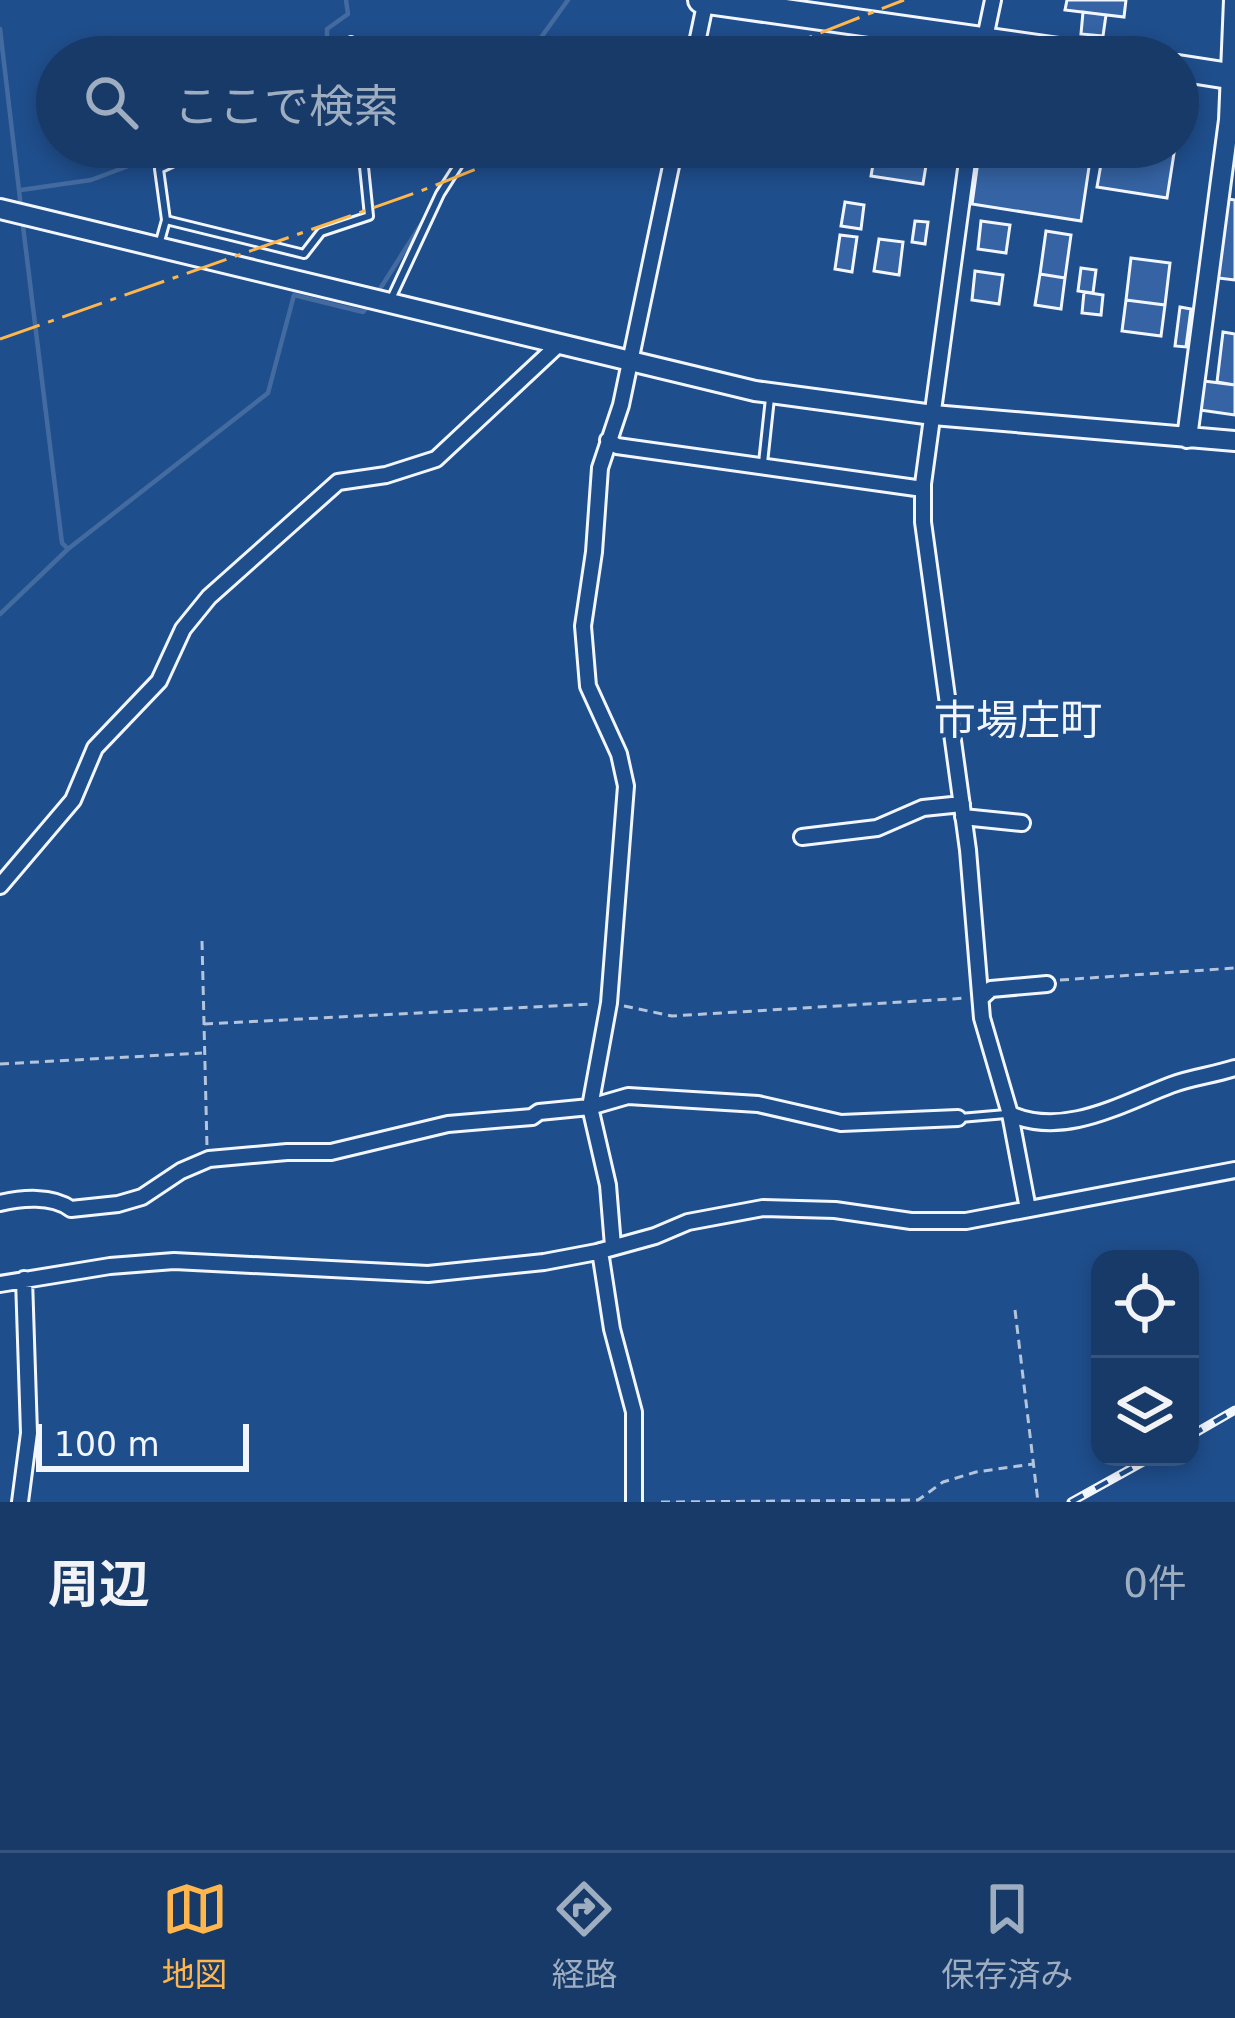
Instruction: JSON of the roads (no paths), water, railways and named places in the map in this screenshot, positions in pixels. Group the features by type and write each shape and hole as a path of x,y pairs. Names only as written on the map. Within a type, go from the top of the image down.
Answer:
{"highway":[{"path":"704,0 912,36"},
{"path":"1199,71 1233,76"}],"street":[{"path":"698,36 704,0"},
{"path":"985,36 993,0"},
{"path":"1187,437 1229,120 1234,9"},
{"path":"634,1502 634,1412 612,1329 608,1185 590,1107 613,1004 626,786 619,754 588,686 583,626 595,552 596,488 630,363 671,168"},
{"path":"966,168 923,489 930,591 963,811 981,998 1028,1209"},
{"path":"15,213 771,394 933,415 1235,441"},
{"path":"0,886 74,800 94,748 159,681 184,629 209,597 338,482 386,475 436,459 557,346"},
{"path":"608,440 617,446 923,489"},
{"path":"802,837 878,829 923,808 1022,823"},
{"path":"981,998 992,989 1047,984"},
{"path":"1010,1114 1037,1123 1092,1116 1185,1080 1235,1070"},
{"path":"0,1203 19,1198 63,1202 71,1209 118,1204 142,1197 209,1159 332,1152 448,1124 532,1118 539,1112 590,1107 628,1096 758,1104 841,1123 958,1118"},
{"path":"0,1284 110,1266 205,1260 428,1274 544,1262 656,1236 688,1222 776,1207 966,1221 1235,1170"},
{"path":"20,1502 29,1419 25,1279"}],"lane":[{"path":"158,249 166,220 161,168"},
{"path":"166,220 304,254 322,232 369,216 364,168"},
{"path":"378,301 422,236 457,168"},
{"path":"763,466 771,394"},
{"path":"958,1118 1010,1114"}],"waterway":[{"path":"327,36 327,29 348,14 346,0"},
{"path":"542,36 568,0"},
{"path":"0,29 21,207"},
{"path":"21,190 91,180 123,168"},
{"path":"432,205 452,168"},
{"path":"378,292 427,215"},
{"path":"22,218 62,543 68,549"},
{"path":"0,614 68,549 268,393 294,295 363,312 368,306"}],"railway":[{"path":"1199,1431 1235,1410"},
{"path":"1071,1502 1136,1466"}],"district":[{"name":"市場庄町","path":"1018,720"}]}
